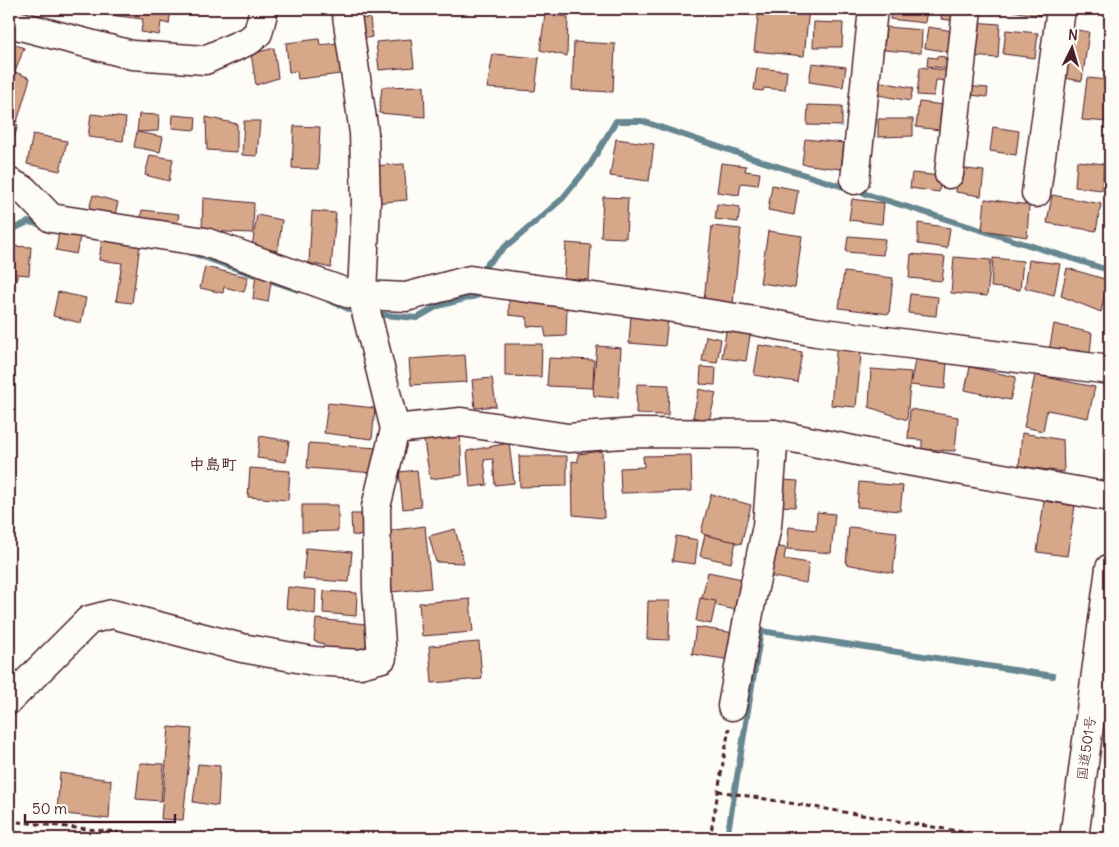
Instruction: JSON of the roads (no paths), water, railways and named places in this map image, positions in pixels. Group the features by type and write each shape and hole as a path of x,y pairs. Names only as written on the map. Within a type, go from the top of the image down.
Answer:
{"main road":[{"path":"9,23 132,55 205,60 250,40 258,33 264,9"},
{"path":"9,700 89,620 112,614 242,648 314,661 360,664 382,658 377,589 376,507 394,429 362,295 366,203 364,133 346,9"},
{"path":"854,180 873,9"},
{"path":"949,174 967,9"},
{"path":"1036,193 1062,9"},
{"path":"9,182 24,190 50,218 205,242 348,293 406,296 470,280 666,307 816,332 1110,370"},
{"path":"394,429 461,422 568,438 637,433 774,434 902,460 1110,497"},
{"path":"732,706 767,526 774,434"},
{"name":"国道501号","path":"1074,838 1110,568"}],"waterway":[{"path":"481,276 482,269 509,243 562,199 590,165 616,121 642,121 764,162 1105,269"},
{"path":"9,231 28,222 44,225"},
{"path":"189,252 298,290"},
{"path":"373,314 417,318 438,306 479,295 479,288"},
{"path":"328,300 358,313"},
{"path":"727,838 761,631 1053,676"}],"district":[{"name":"中島町","path":"213,464"}]}
